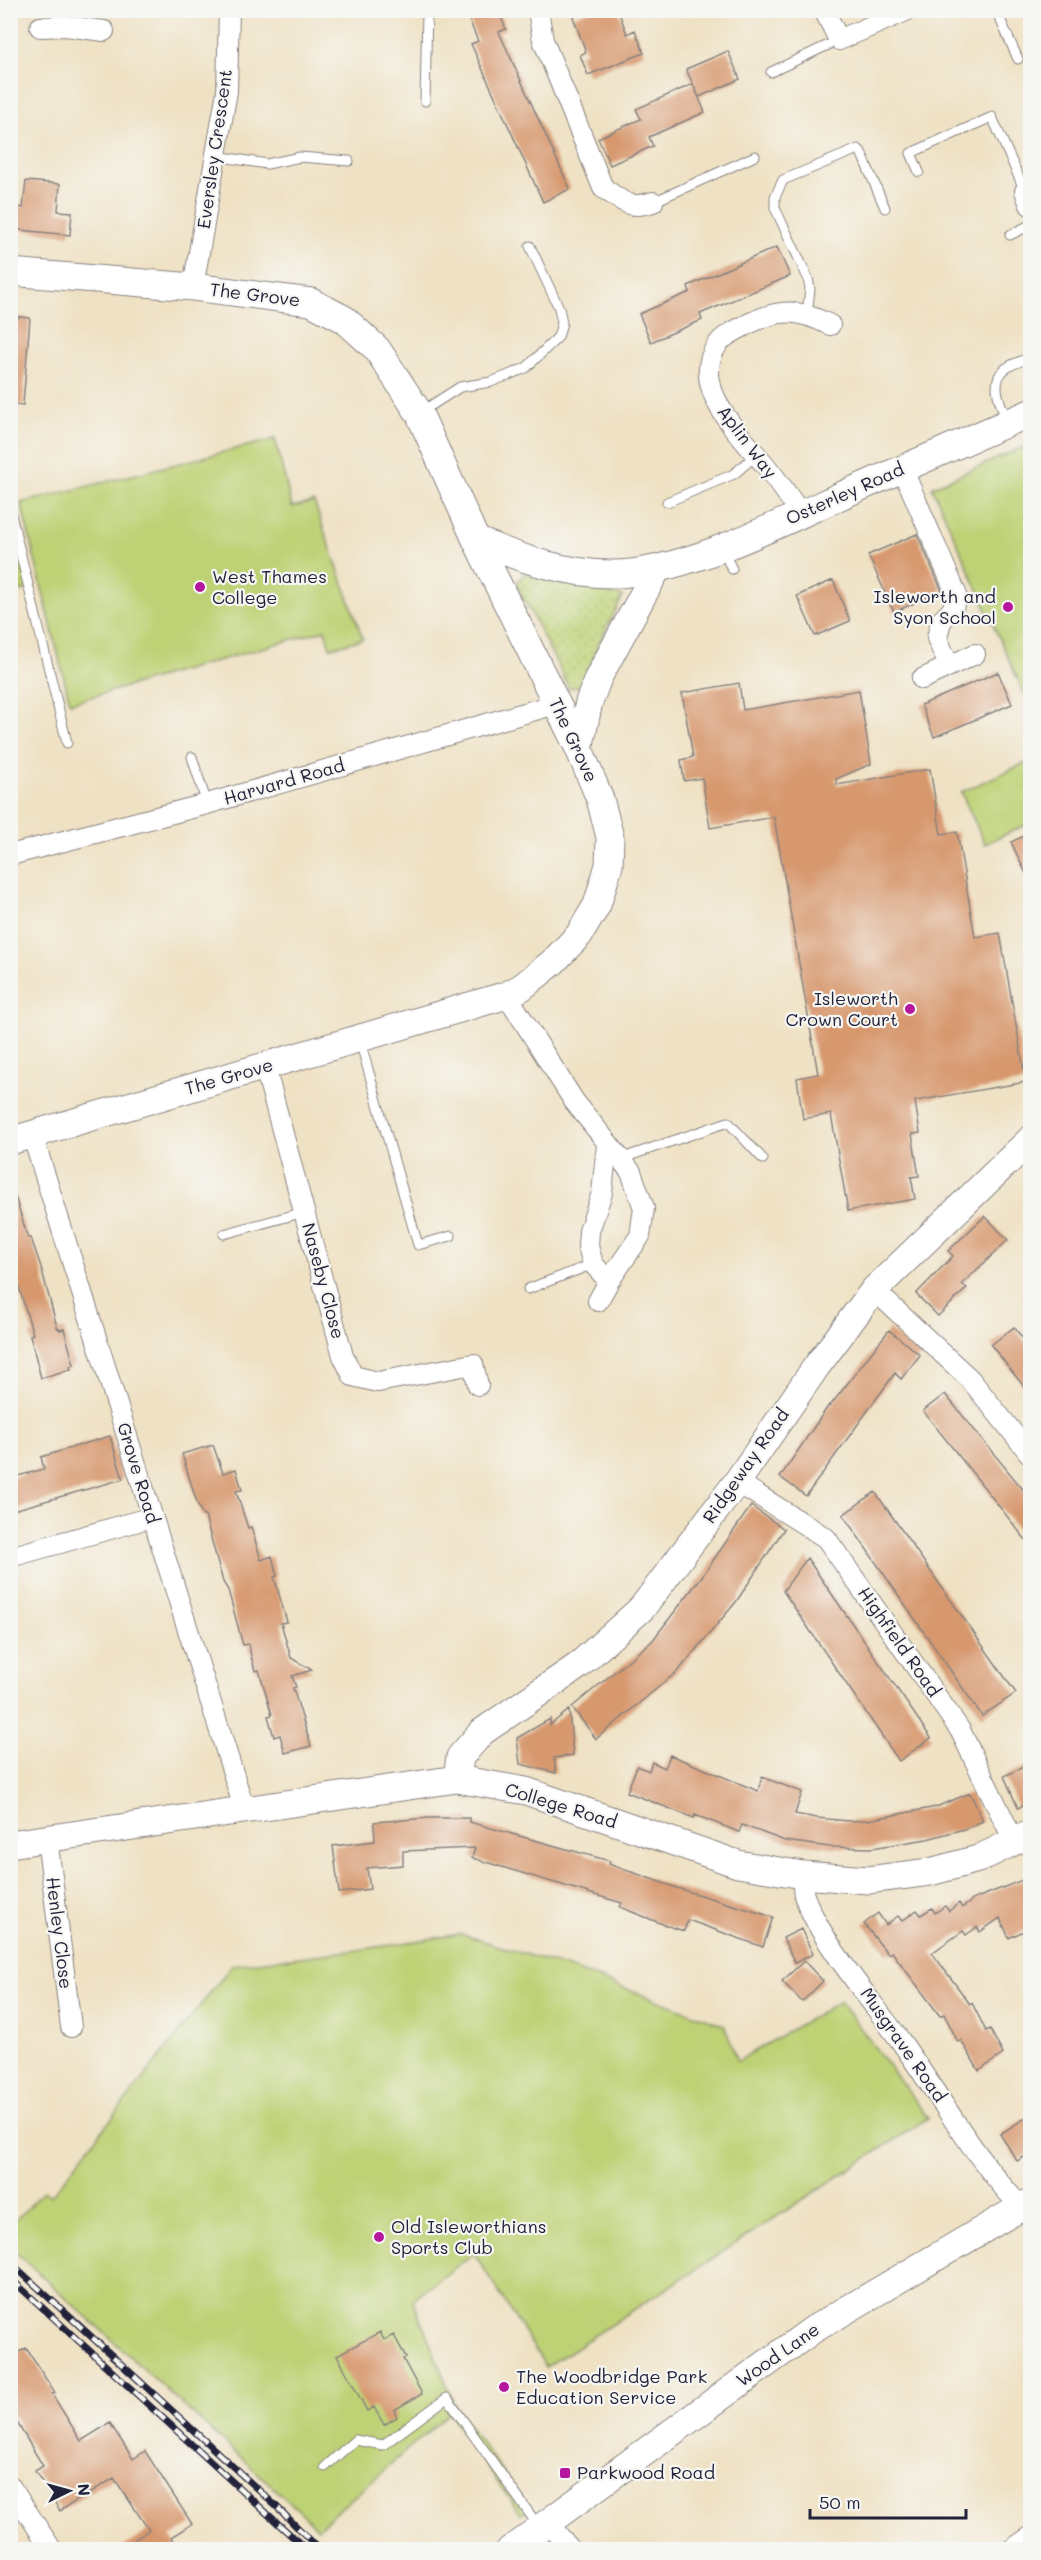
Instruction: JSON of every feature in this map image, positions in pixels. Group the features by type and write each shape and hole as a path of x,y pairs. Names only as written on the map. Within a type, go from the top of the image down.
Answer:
{"street":[{"name":"Eversley Crescent","path":"193,287 227,90 229,10"},
{"path":"538,10 543,40 603,188 623,202 638,207 653,202"},
{"path":"824,10 839,40 908,10"},
{"path":"40,27 64,18 104,32"},
{"name":"The Grove","path":"10,272 193,287 311,302 344,319 377,349 418,413 476,540 579,749 600,799 610,837 609,865 597,905 579,935 553,962 522,987 507,995 21,1138"},
{"name":"Aplin Way","path":"801,514 774,476 747,446 717,403 711,389 711,360 718,343 764,316 787,311 807,314 830,325"},
{"name":"Osterley Road","path":"476,540 555,567 613,574 726,558 801,514 1019,418"},
{"path":"902,468 956,594 953,609 941,621 936,638 949,666"},
{"path":"579,749 589,702 598,678 657,569"},
{"path":"922,680 975,654"},
{"name":"Harvard Road","path":"10,855 207,804 556,704"},
{"path":"507,995 574,1101 631,1172 644,1208 640,1236 598,1301"},
{"name":"Naseby Close","path":"265,1067 343,1356 353,1376 378,1382 479,1363 478,1384"},
{"name":"Grove Road","path":"21,1138 152,1517 245,1811"},
{"name":"Ridgeway Road","path":"457,1779 460,1757 482,1732 578,1666 642,1608 737,1482 816,1367 874,1290 1030,1140"},
{"path":"607,1144 602,1193 589,1231 588,1246 593,1264 609,1281"},
{"path":"874,1290 970,1379 1030,1454"},
{"name":"Highfield Road","path":"737,1482 826,1538 960,1730 1022,1838"},
{"path":"10,1557 152,1517"},
{"name":"College Road","path":"10,1844 457,1779 525,1791 738,1864 803,1875 868,1880 930,1872 978,1859 1022,1838"},
{"name":"Henley Close","path":"47,1838 71,2027"},
{"name":"Musgrave Road","path":"803,1875 804,1896 827,1939 945,2104 976,2152 1027,2208"},
{"name":"Wood Lane","path":"510,2550 542,2524 814,2329 1027,2208"},
{"path":"10,2486 52,2550"},
{"path":"542,2524 571,2550"},
{"path":"1011,2550 1030,2537"}],"lane":[{"path":"425,101 427,10"},
{"path":"996,10 1018,59"},
{"path":"771,72 839,40"},
{"path":"920,172 911,153 992,117 1028,198"},
{"path":"807,314 810,289 808,278 775,208 775,197 783,180 858,149 885,208"},
{"path":"216,156 267,164 300,157 349,161"},
{"path":"653,202 755,156"},
{"path":"1010,235 1030,225"},
{"path":"418,413 460,387 491,382 526,368 558,337 562,323 560,308 530,246"},
{"path":"1019,418 998,395 997,381 1003,370 1030,357"},
{"path":"667,502 734,474 756,455"},
{"path":"10,511 67,742"},
{"path":"192,757 207,804"},
{"path":"359,1039 418,1245 452,1236"},
{"path":"620,1160 728,1122 764,1160"},
{"path":"224,1234 304,1212"},
{"path":"528,1289 593,1264"},
{"path":"325,2467 355,2439 383,2445 447,2398 542,2524"}],"green space":[{"path":"275,439 292,507 314,502 363,639 330,648 325,630 70,703 21,503"},
{"name":"Isleworth and Syon School","path":"1030,444 1030,707 932,487"},
{"path":"10,525 30,589 11,593"},
{"path":"525,573 623,596 598,645 582,686 569,688 516,583"},
{"path":"1030,761 1030,823 985,844 961,792"},
{"name":"Old Isleworthians Sports Club","path":"461,1934 575,1970 724,2025 738,2061 840,2001 928,2118 546,2367 474,2253 413,2300 456,2408 529,2508 520,2514 449,2413 318,2528 11,2248 10,2226 43,2191 51,2196 232,1965 358,1950"}],"building":[{"path":"465,10 498,10 506,29 499,32 570,189 543,202 471,44 478,41"},
{"path":"590,10 618,10 627,34 635,30 644,53 588,75 580,55 586,52 573,17"},
{"path":"728,51 740,79 699,97 686,69"},
{"path":"693,84 705,112 649,137 653,146 610,165 598,138 641,119 636,109"},
{"path":"26,181 60,184 58,211 72,212 70,235 10,229 10,206 23,208"},
{"path":"777,247 790,276 700,314 702,320 651,342 639,314 690,292 688,286"},
{"path":"10,316 30,318 23,405 10,404"},
{"path":"917,534 942,591 894,612 868,555"},
{"path":"833,580 850,621 815,636 797,596"},
{"path":"998,672 1012,704 934,737 921,705"},
{"name":"Isleworth Crown Court","path":"739,683 743,710 859,690 871,764 836,779 837,785 930,769 941,834 957,832 975,937 1000,933 1026,1082 915,1101 920,1133 912,1134 919,1176 911,1177 915,1199 848,1211 831,1114 803,1119 797,1078 818,1074 774,817 710,828 702,778 684,781 681,760 693,757 682,693"},
{"path":"1030,833 1030,882 1011,842"},
{"path":"14,1193 28,1238 31,1238 41,1267 57,1327 60,1330 64,1329 74,1365 70,1366 71,1369 41,1378 30,1335 33,1334 13,1268 10,1269 10,1194"},
{"path":"985,1216 1008,1240 962,1284 967,1288 938,1316 916,1294 953,1256 948,1251"},
{"path":"1014,1327 1030,1348 1030,1394 991,1345"},
{"path":"889,1330 920,1355 901,1379 895,1373 806,1496 780,1477 829,1405"},
{"path":"945,1394 1030,1498 1030,1545 923,1411"},
{"path":"110,1436 123,1479 10,1511 10,1478 44,1469 41,1457"},
{"path":"213,1445 223,1473 236,1469 242,1490 236,1491 248,1528 251,1527 261,1560 272,1556 277,1576 274,1577 287,1622 281,1623 291,1658 312,1670 292,1676 296,1687 293,1688 311,1746 285,1753 280,1735 274,1737 268,1716 272,1715 259,1670 255,1671 248,1644 243,1645 205,1516 197,1503 182,1454"},
{"path":"875,1492 1016,1693 982,1716 843,1515"},
{"path":"751,1506 784,1529 736,1602 679,1670 596,1739 572,1707 652,1641 703,1575"},
{"path":"807,1558 931,1738 899,1761 783,1591"},
{"path":"569,1710 573,1755 554,1758 556,1773 520,1764 517,1738 550,1719 550,1725"},
{"path":"670,1755 758,1791 762,1777 802,1792 795,1814 849,1821 868,1820 936,1807 970,1793 983,1821 964,1829 927,1839 872,1848 830,1847 785,1841 742,1825 739,1832 695,1815 694,1818 627,1792 637,1766 649,1771 652,1762 665,1768"},
{"path":"1030,1764 1030,1802 1018,1808 1004,1776"},
{"path":"469,1818 469,1822 610,1861 609,1864 677,1888 773,1917 763,1947 688,1920 684,1931 665,1925 620,1907 622,1903 472,1858 475,1848 403,1851 403,1865 367,1868 370,1889 339,1893 333,1846 375,1841 374,1822"},
{"path":"1030,1877 1030,1928 1009,1938 1000,1918 980,1932 977,1927 966,1935 963,1931 932,1953 970,2004 972,2003 986,2031 990,2029 1003,2054 979,2071 961,2040 958,2042 944,2014 940,2016 892,1952 888,1954 864,1924 878,1913 886,1925 898,1916 902,1921 917,1910 921,1915 932,1908 935,1913 945,1906 949,1911 959,1903 962,1908 974,1899"},
{"path":"801,1929 813,1954 795,1963 783,1938"},
{"path":"804,1961 823,1981 802,2002 782,1981"},
{"path":"1030,2115 1030,2154 1017,2161 1000,2134"},
{"path":"380,2332 384,2340 394,2335 406,2358 403,2359 422,2394 394,2410 397,2417 384,2425 374,2407 367,2411 337,2355"},
{"path":"26,2348 55,2393 52,2394 81,2441 110,2423 133,2459 145,2451 192,2524 171,2537 178,2550 119,2550 149,2530 114,2478 60,2511 35,2471 43,2466 10,2411 10,2357"}],"railway":[{"path":"10,2262 277,2507 320,2550"},
{"path":"10,2278 307,2550"}],"place":[{"name":"West Thames College","path":"200,587"},
{"name":"Isleworth and Syon School","path":"1008,607"},
{"name":"Isleworth Crown Court","path":"910,1009"},
{"name":"Old Isleworthians Sports Club","path":"379,2237"},
{"name":"The Woodbridge Park Education Service","path":"504,2387"},
{"name":"Parkwood Road","path":"565,2473"}]}
